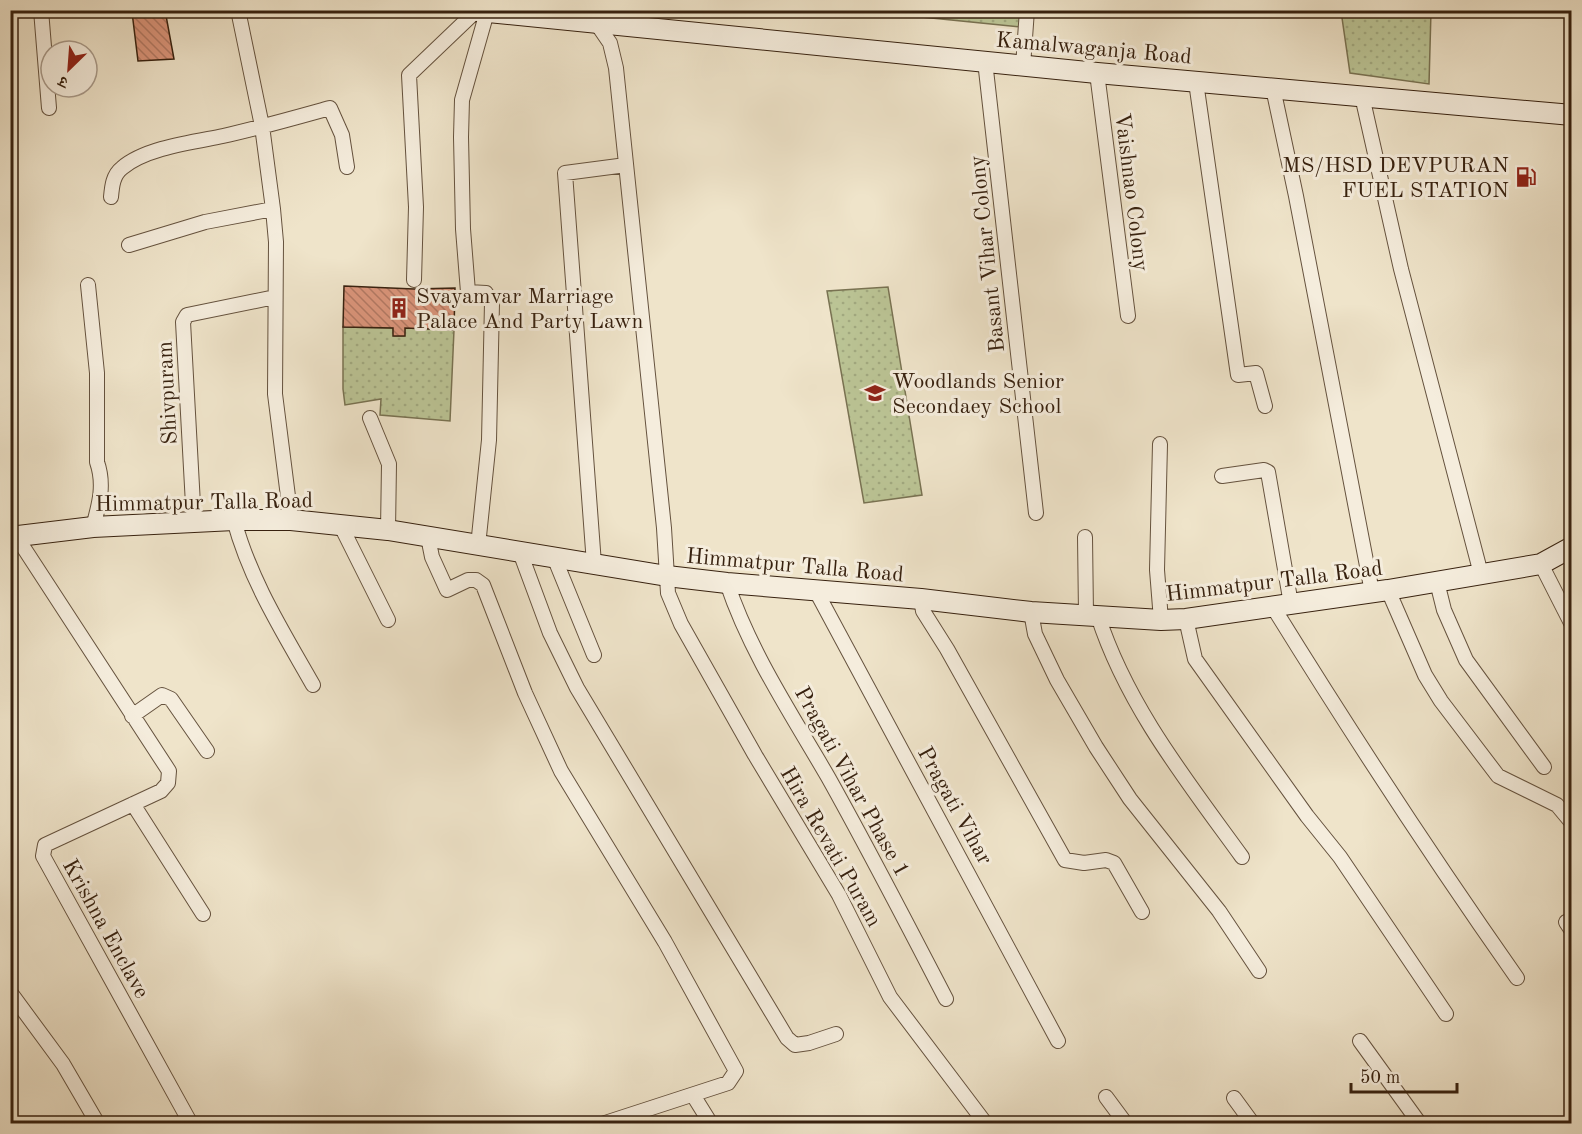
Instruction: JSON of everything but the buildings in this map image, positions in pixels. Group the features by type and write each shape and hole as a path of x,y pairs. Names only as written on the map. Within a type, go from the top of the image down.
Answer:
{"street":[{"path":"41,10 49,108"},
{"path":"238,10 262,126 273,209 276,242 276,407 291,520"},
{"path":"1023,66 1027,10"},
{"path":"414,280 416,207 409,75 477,11"},
{"path":"477,11 462,100 460,137 468,292 486,293 492,303 489,440 478,546"},
{"name":"Kamalwaganja Road","path":"477,11 1023,66 1572,115"},
{"name":"Hira Revati Puram","path":"597,24 610,43 616,68 664,528 668,593 681,624 755,755 839,895 890,997 986,1124"},
{"name":"Basant Vihar Colony","path":"985,61 1036,513"},
{"name":"Vaishnao Colony","path":"1097,73 1128,316"},
{"path":"1196,82 1238,375 1256,373 1264,406"},
{"path":"1273,88 1380,591 1436,693 1498,776 1557,805 1572,823"},
{"path":"10,96 10,111"},
{"path":"1362,96 1401,269 1481,574"},
{"path":"111,197 113,182 119,170 129,163 192,141 330,108 342,135 347,167"},
{"path":"594,564 565,173 626,165"},
{"path":"129,245 205,222 273,209"},
{"path":"88,285 97,373 97,462 101,474 102,492 93,527"},
{"name":"Shivpuram","path":"194,523 183,322 187,315 275,297"},
{"path":"370,418 389,464 387,530"},
{"path":"1160,444 1157,570 1161,620"},
{"path":"1222,476 1264,470 1268,472 1282,605 1380,777 1441,870 1517,978"},
{"path":"234,520 240,543 256,582 313,685"},
{"name":"Himmatpur Talla Road","path":"13,537 93,527 234,520 291,520 387,530 727,584 921,599 1031,612 1161,620 1186,619 1380,591 1541,564 1572,547"},
{"path":"340,524 388,620"},
{"name":"Krishna Enclave","path":"13,537 169,771 168,783 160,791 45,845 43,856 191,1124"},
{"path":"428,537 432,557 447,590 468,580 476,580 483,585 525,693 561,771 665,942 736,1071 728,1083 602,1124"},
{"path":"1084,537 1092,615 1141,713 1242,857"},
{"path":"520,552 550,633 577,688 787,1038 795,1045 836,1034"},
{"path":"554,557 594,655"},
{"path":"1541,564 1572,625"},
{"path":"1437,582 1444,610 1466,660 1544,767"},
{"name":"Pragati Vihar Phase 1","path":"727,584 736,609 761,658 880,871 946,999"},
{"name":"Pragati Vihar","path":"816,591 1059,1041"},
{"path":"921,599 923,611 947,649 1065,860 1075,863 1106,860 1114,863 1142,912"},
{"path":"1031,612 1035,634 1057,680 1096,747 1131,799 1220,911 1259,971"},
{"path":"1186,619 1196,659 1307,816 1340,857 1446,1014"},
{"path":"132,716 162,695 171,699 207,751"},
{"path":"133,804 203,914"},
{"path":"10,992 63,1065 98,1124"},
{"path":"1360,1041 1420,1124"},
{"path":"693,1095 711,1124"},
{"path":"1106,1097 1125,1124"},
{"path":"1234,1098 1253,1124"}],"green space":[{"path":"922,11 1021,11 1021,27 922,17"},
{"path":"1341,11 1431,11 1429,84 1350,73"},
{"path":"888,287 922,495 864,503 827,291"},
{"path":"343,327 393,328 394,336 404,336 405,328 454,330 450,421 380,415 381,399 345,405"}],"place":[{"name":"MS/HSD DEVPURAN FUEL STATION","path":"1526,177"},
{"name":"Svayamvar Marriage Palace And Party Lawn","path":"399,308"},
{"name":"Woodlands Senior Secondaey School","path":"875,393"}]}
